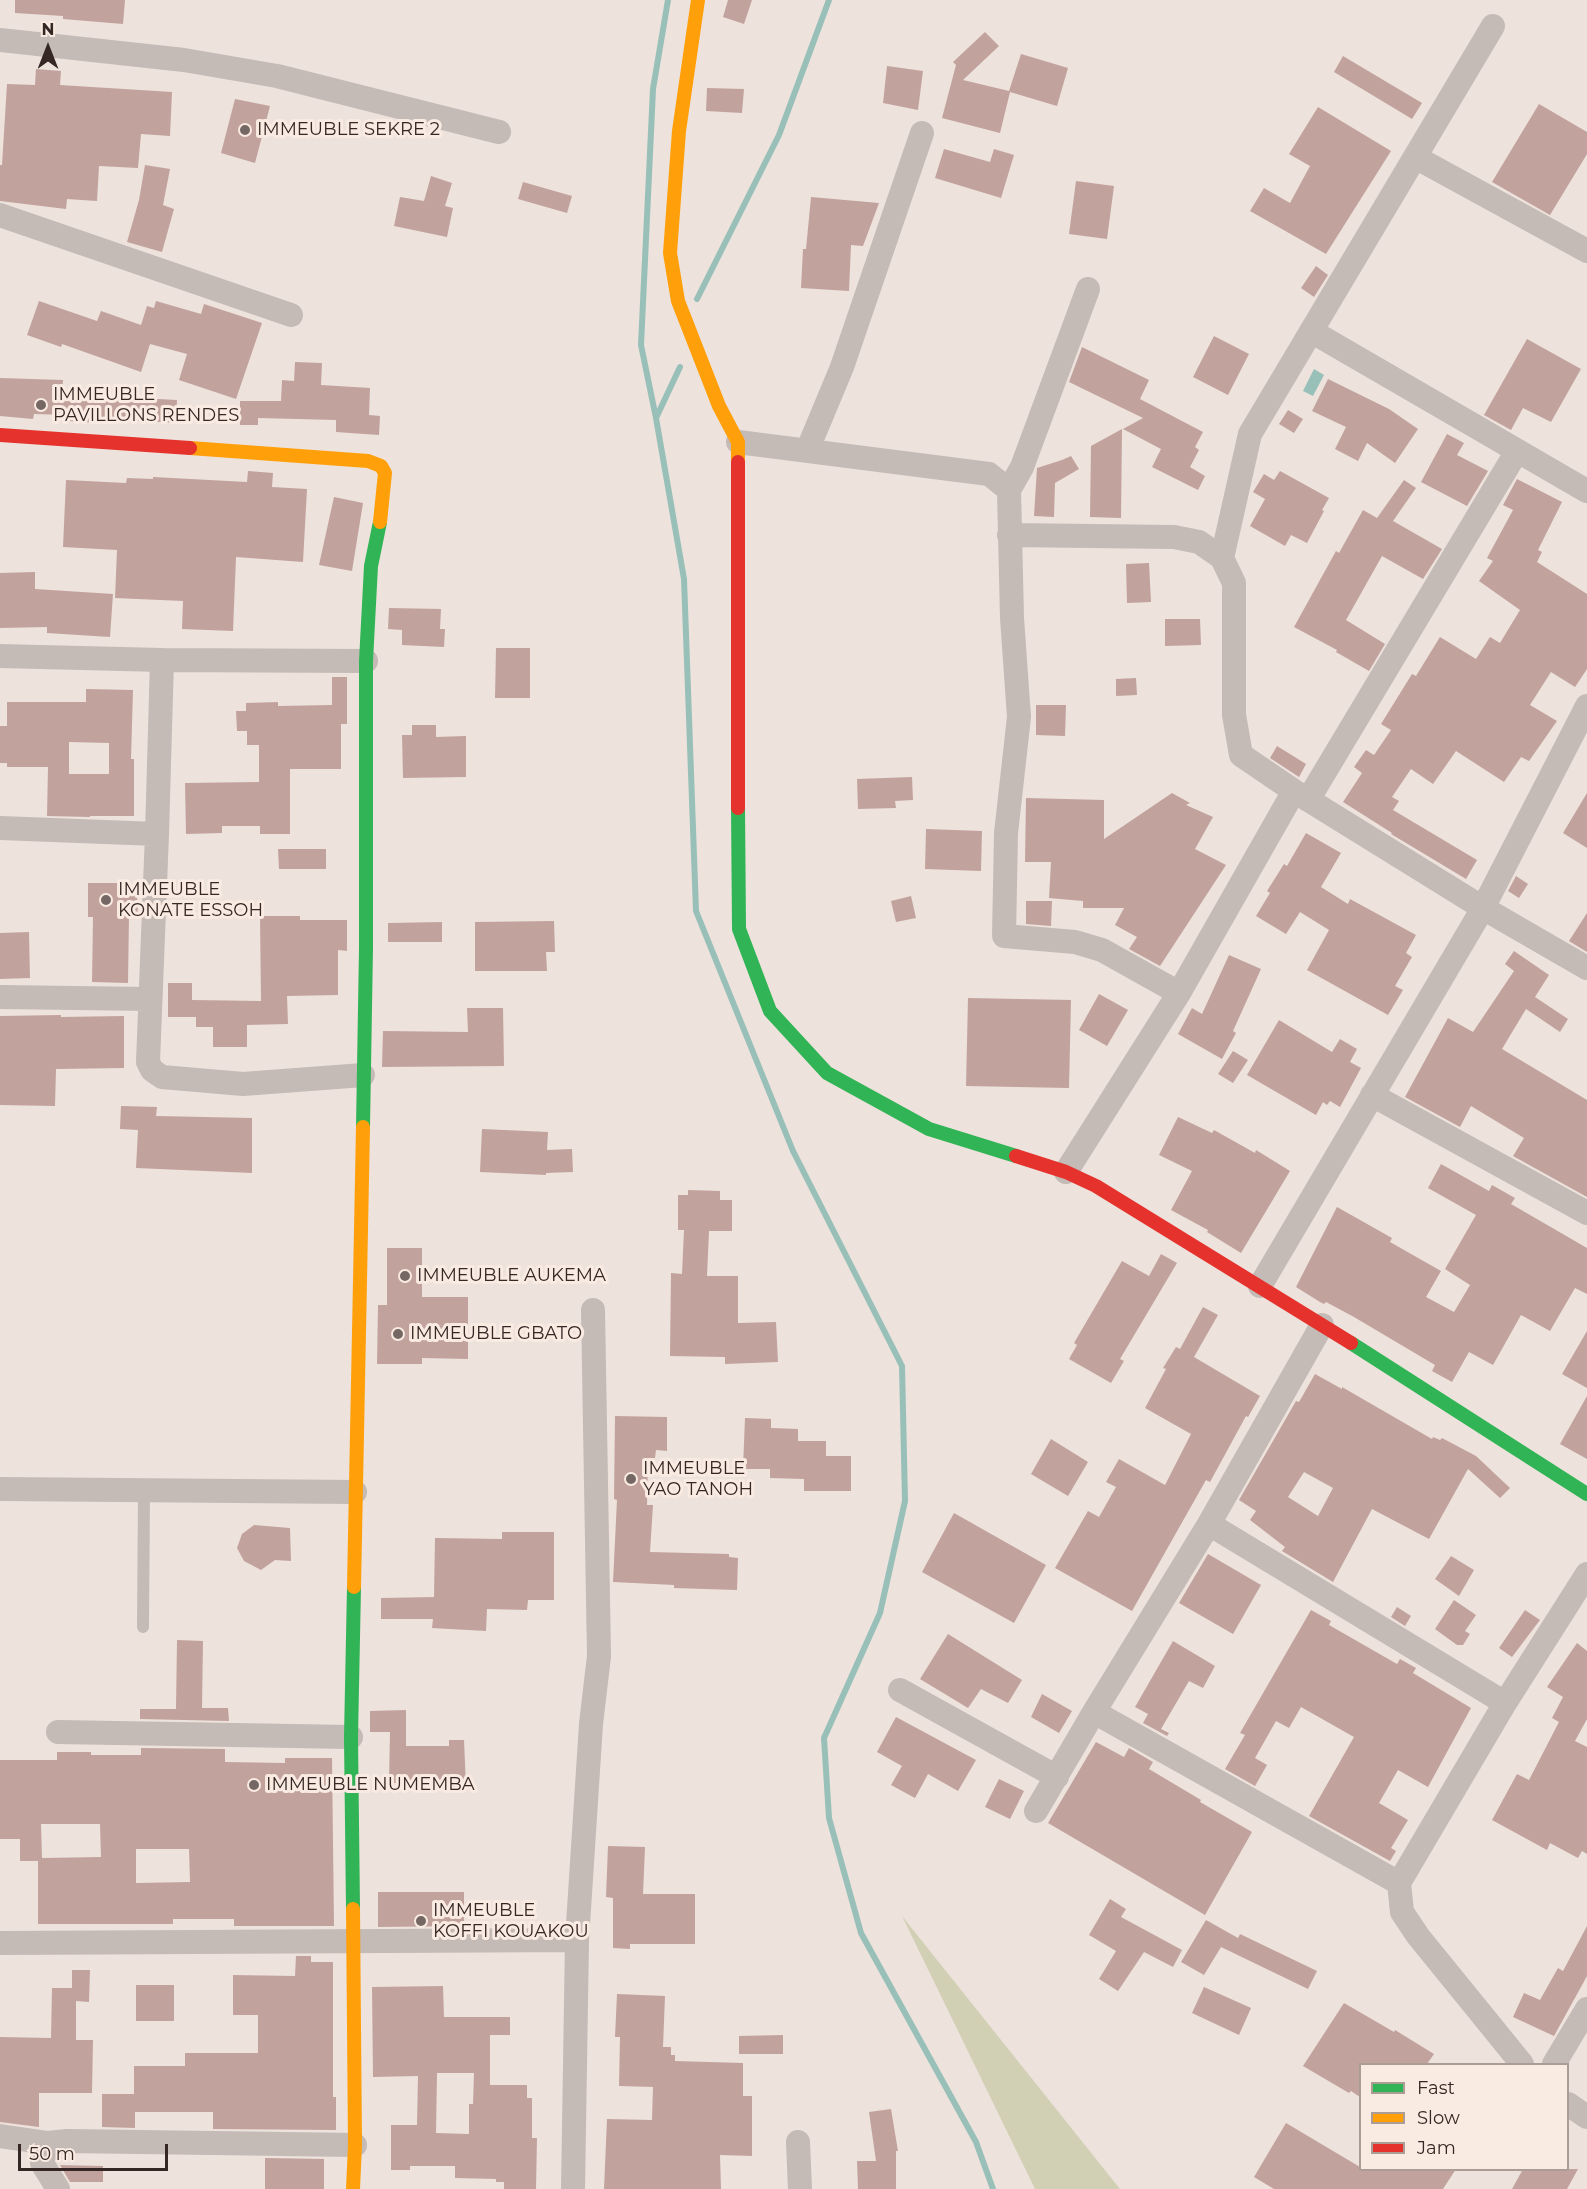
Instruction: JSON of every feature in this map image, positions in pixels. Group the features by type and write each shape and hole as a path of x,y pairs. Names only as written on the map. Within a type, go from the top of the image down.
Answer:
{"street":[{"path":"698,0 679,131 670,253 678,301 719,406 738,442 739,929 770,1011 827,1073 929,1130 1066,1172 1096,1186 1260,1286 1587,1494"},
{"path":"1222,558 1250,434 1493,26"},
{"path":"0,40 184,60 276,76 499,132"},
{"path":"807,451 842,367 922,133"},
{"path":"1415,157 1587,251"},
{"path":"0,215 291,315"},
{"path":"1088,289 1022,467 1009,490 1009,535 1019,717 1006,833 1004,936 1075,942 1102,950 1179,993"},
{"path":"1311,331 1587,491"},
{"path":"0,435 368,461 381,466 385,473 380,528 371,566 366,661 366,948 351,1737 356,2145 353,2189"},
{"path":"738,442 989,474 1009,490"},
{"path":"1066,1172 1517,451"},
{"path":"1009,535 1174,537 1199,542 1222,558 1234,583 1234,715 1241,755 1483,908 1587,968"},
{"path":"0,656 366,661"},
{"path":"162,660 148,1062 152,1070 162,1077 243,1084 363,1075"},
{"path":"1260,1286 1483,908 1586,710"},
{"path":"0,828 157,834"},
{"path":"0,997 150,999"},
{"path":"1372,1095 1587,1213"},
{"path":"573,2189 577,1940 591,1724 599,1656 593,1310"},
{"path":"1036,1811 1209,1524 1322,1325"},
{"path":"0,1489 355,1491"},
{"path":"1209,1524 1505,1703"},
{"path":"1521,2063 1418,1936 1402,1912 1399,1884 1505,1703 1587,1574"},
{"path":"900,1690 1057,1777"},
{"path":"1094,1712 1399,1884"},
{"path":"58,1732 351,1737"},
{"path":"0,1943 577,1940"},
{"path":"1555,2063 1587,2009"},
{"path":"1569,2105 1587,2117"},
{"path":"0,2136 48,2144 67,2141 356,2145"},
{"path":"798,2142 800,2189"},
{"path":"48,2144 42,2163 58,2189"}],"lane":[{"path":"142,1627 144,1490"}],"green space":[{"path":"902,1916 1120,2189 1035,2189"}],"water":[{"path":"1314,369 1324,375 1313,396 1303,391"}],"building":[{"path":"15,0 125,0 123,24 63,19 63,16 15,13"},
{"path":"728,0 752,0 744,24 723,17"},
{"path":"985,32 999,46 963,80 1009,91 1021,54 1068,68 1057,106 1010,92 1000,133 942,118 956,65 953,62"},
{"path":"1343,56 1422,103 1412,119 1334,72"},
{"path":"887,66 923,71 918,110 883,103"},
{"path":"36,69 61,71 60,85 172,92 170,136 141,134 138,168 99,166 97,201 67,199 66,209 0,201 0,165 2,165 7,84 35,85"},
{"path":"707,88 744,89 742,113 706,111"},
{"name":"IMMEUBLE SEKRE 2","path":"235,99 270,106 255,163 221,153"},
{"path":"1539,104 1587,132 1587,154 1550,215 1492,182"},
{"path":"1318,107 1391,151 1326,254 1250,211 1264,188 1290,203 1310,166 1289,154"},
{"path":"944,149 990,162 994,149 1014,155 1001,198 935,178"},
{"path":"145,165 170,169 163,205 174,209 162,252 127,242 139,200"},
{"path":"431,176 452,183 445,206 453,208 447,237 394,226 400,197 424,201"},
{"path":"1076,181 1114,186 1107,239 1069,234"},
{"path":"523,182 572,196 567,213 518,199"},
{"path":"811,197 879,203 863,246 851,245 849,291 801,288 803,249 806,249"},
{"path":"1316,266 1328,275 1314,297 1301,288"},
{"path":"39,301 97,321 101,311 141,325 147,306 154,308 156,301 201,314 204,304 262,323 236,399 179,380 187,354 150,344 141,372 62,344 61,347 27,335"},
{"path":"1214,336 1249,354 1228,395 1193,377"},
{"path":"1527,339 1581,369 1551,422 1523,408 1511,430 1484,415"},
{"path":"1082,347 1149,380 1140,399 1203,432 1195,447 1199,450 1190,467 1205,476 1198,490 1152,467 1161,449 1123,429 1143,418 1069,382"},
{"path":"295,362 322,363 321,385 370,388 369,415 380,416 379,435 336,432 336,420 258,418 258,425 240,425 240,401 281,401 282,380 294,381"},
{"path":"0,378 63,380 62,394 177,400 176,423 115,419 115,424 68,421 69,415 34,414 33,419 0,416"},
{"path":"1328,379 1389,409 1418,429 1395,463 1367,443 1358,461 1335,449 1346,427 1312,411"},
{"path":"1288,410 1303,419 1294,433 1279,424"},
{"path":"1122,429 1121,518 1090,517 1091,446"},
{"path":"1447,434 1464,443 1457,455 1488,471 1467,506 1421,482"},
{"path":"1071,456 1079,469 1055,483 1054,517 1034,516 1037,468"},
{"path":"248,471 273,473 272,487 307,489 303,562 236,557 233,631 182,629 183,601 115,598 117,550 63,547 66,480 126,483 127,478 153,479 153,477 247,482"},
{"path":"1280,471 1329,498 1307,543 1291,535 1285,546 1250,526 1265,499 1253,492 1264,474 1274,480"},
{"path":"1517,479 1562,502 1538,550 1542,552 1537,562 1587,594 1587,669 1575,687 1551,672 1530,705 1557,721 1529,761 1521,757 1504,782 1456,751 1433,784 1411,769 1392,797 1399,801 1393,810 1477,860 1466,879 1343,802 1362,773 1354,767 1366,750 1374,755 1391,730 1381,724 1412,674 1416,676 1440,637 1476,659 1490,637 1500,643 1520,610 1479,581 1493,561 1487,558 1513,510 1503,505"},
{"path":"1404,480 1416,488 1393,521 1442,549 1423,579 1382,556 1346,620 1385,644 1369,671 1336,652 1337,650 1294,627 1336,551 1339,553 1363,510 1377,518"},
{"path":"334,497 363,503 352,571 319,565"},
{"path":"1149,563 1151,602 1127,603 1126,564"},
{"path":"35,572 35,589 113,594 110,637 47,633 47,627 0,628 0,573"},
{"path":"389,608 441,609 440,629 445,629 444,647 402,645 402,630 388,629"},
{"path":"1165,619 1200,619 1201,645 1165,646"},
{"path":"496,648 530,648 530,698 495,698"},
{"path":"332,677 347,677 347,724 341,724 341,769 290,769 290,834 260,834 260,826 222,826 222,833 186,834 185,783 259,782 259,745 247,745 247,731 237,731 236,711 246,711 246,703 278,702 278,706 332,705"},
{"path":"1136,678 1137,695 1116,696 1116,679"},
{"path":"86,689 133,690 131,759 134,759 134,816 47,816 48,767 7,767 7,763 0,763 0,726 7,726 7,702 86,702","holes":["69,742 109,743 109,774 69,774"]},
{"path":"1036,705 1066,705 1065,736 1036,735"},
{"path":"412,725 436,725 436,737 466,736 466,777 403,778 402,735 412,735"},
{"path":"1277,746 1306,764 1299,777 1270,758"},
{"path":"912,777 913,800 895,801 896,808 858,809 857,779"},
{"path":"1172,793 1190,803 1186,805 1213,817 1195,849 1226,865 1160,966 1129,949 1137,937 1115,925 1124,908 1083,908 1083,901 1049,898 1051,862 1025,862 1026,798 1104,800 1104,839"},
{"path":"1587,793 1587,848 1563,833"},
{"path":"926,829 982,831 981,871 925,869"},
{"path":"1306,833 1341,853 1321,887 1348,904 1350,899 1416,935 1406,953 1412,957 1395,986 1403,990 1388,1015 1307,970 1329,930 1300,912 1286,934 1256,916 1270,893 1267,891 1284,864 1287,866"},
{"path":"278,849 326,849 326,869 279,869"},
{"path":"1516,876 1528,884 1519,898 1508,891"},
{"path":"88,883 124,883 124,895 137,895 138,916 129,916 128,983 92,982 93,917 88,917"},
{"path":"911,896 916,918 896,922 891,901"},
{"path":"1026,901 1052,901 1051,926 1026,924"},
{"path":"1587,913 1587,952 1569,941"},
{"path":"260,916 300,916 300,920 347,920 347,951 338,950 338,995 287,996 288,1024 247,1025 247,1047 213,1047 213,1027 196,1027 196,1017 168,1017 168,983 192,983 192,1000 261,1001"},
{"path":"554,921 555,952 546,952 547,971 475,971 475,922"},
{"path":"442,922 442,942 388,942 388,923"},
{"path":"29,932 30,978 0,979 0,933"},
{"path":"1514,951 1549,975 1535,997 1568,1019 1560,1032 1526,1009 1502,1049 1587,1100 1587,1197 1513,1156 1524,1138 1471,1106 1460,1127 1405,1097 1448,1018 1473,1032 1514,971 1505,964"},
{"path":"1229,955 1261,969 1233,1031 1236,1033 1222,1059 1178,1034 1192,1008 1202,1014"},
{"path":"1099,994 1128,1010 1107,1046 1079,1030"},
{"path":"968,998 1071,1000 1069,1088 966,1086"},
{"path":"467,1008 503,1008 504,1066 382,1067 383,1031 468,1032"},
{"path":"61,1015 61,1017 124,1016 124,1068 56,1069 55,1106 0,1105 0,1016"},
{"path":"1279,1020 1332,1052 1340,1039 1357,1049 1350,1062 1361,1068 1340,1107 1330,1101 1327,1105 1323,1102 1316,1115 1247,1075"},
{"path":"1233,1051 1248,1060 1233,1083 1218,1074"},
{"path":"121,1106 157,1107 156,1116 252,1118 252,1173 136,1168 138,1130 120,1129"},
{"path":"1178,1117 1212,1133 1214,1130 1255,1153 1256,1150 1290,1171 1241,1253 1207,1232 1208,1230 1171,1210 1192,1171 1159,1155"},
{"path":"482,1129 548,1132 547,1150 572,1149 573,1172 546,1173 546,1175 480,1172"},
{"path":"1441,1164 1489,1191 1492,1185 1515,1198 1511,1204 1587,1248 1587,1294 1575,1288 1550,1331 1521,1315 1493,1365 1469,1352 1452,1382 1432,1371 1435,1365 1354,1317 1326,1302 1324,1304 1320,1302 1296,1287 1337,1207 1392,1238 1390,1242 1441,1271 1426,1297 1454,1312 1470,1285 1445,1269 1476,1215 1428,1188"},
{"path":"688,1190 720,1191 720,1200 732,1200 732,1231 709,1231 707,1276 738,1276 738,1323 776,1322 778,1362 725,1364 725,1357 670,1356 671,1273 682,1274 684,1230 678,1230 678,1195 688,1195"},
{"path":"387,1248 422,1248 422,1297 468,1297 468,1359 422,1358 422,1364 377,1364 378,1305 387,1305"},
{"path":"1161,1254 1177,1263 1120,1359 1124,1361 1111,1383 1069,1359 1077,1345 1074,1343 1122,1261 1149,1276"},
{"path":"1203,1307 1218,1315 1194,1357 1260,1396 1248,1417 1246,1416 1210,1482 1206,1480 1132,1611 1055,1568 1088,1511 1099,1517 1116,1487 1106,1482 1119,1459 1165,1485 1191,1434 1145,1408 1166,1369 1163,1368 1176,1347 1180,1349"},
{"path":"1587,1331 1587,1388 1562,1374"},
{"path":"1315,1374 1432,1439 1433,1437 1440,1440 1442,1438 1476,1456 1510,1488 1500,1498 1468,1469 1429,1539 1372,1509 1333,1582 1282,1551 1285,1547 1250,1520 1256,1511 1239,1500 1296,1401 1299,1402","holes":["1304,1472 1333,1488 1318,1516 1288,1497"]},
{"path":"1587,1396 1587,1459 1560,1444"},
{"path":"615,1416 667,1417 667,1451 656,1450 655,1458 648,1458 647,1505 653,1505 650,1552 729,1554 729,1557 738,1558 737,1590 674,1588 674,1585 613,1582 617,1500 614,1499"},
{"path":"745,1418 771,1419 771,1428 798,1429 798,1441 826,1441 826,1456 851,1456 851,1491 804,1491 804,1479 770,1478 770,1469 743,1469"},
{"path":"1051,1439 1088,1462 1068,1496 1031,1474"},
{"path":"954,1513 1046,1565 1014,1623 922,1572"},
{"path":"254,1525 290,1528 291,1561 275,1560 261,1570 244,1561 237,1548 242,1534"},
{"path":"502,1532 554,1532 554,1600 528,1600 527,1610 487,1609 486,1631 432,1628 433,1619 381,1619 381,1598 434,1597 435,1538 502,1539"},
{"path":"1208,1554 1261,1585 1233,1634 1179,1603"},
{"path":"1451,1556 1474,1570 1459,1596 1435,1579"},
{"path":"1454,1600 1476,1615 1465,1631 1470,1634 1463,1645 1457,1645 1435,1629"},
{"path":"1397,1607 1411,1616 1405,1626 1391,1617"},
{"path":"1311,1610 1331,1621 1329,1625 1397,1664 1400,1659 1416,1668 1413,1673 1471,1708 1428,1787 1398,1770 1379,1803 1408,1820 1391,1848 1396,1851 1390,1861 1309,1816 1354,1737 1301,1707 1289,1728 1276,1721 1255,1758 1267,1765 1255,1786 1225,1769 1245,1735 1240,1733"},
{"path":"1525,1610 1540,1620 1512,1657 1499,1648"},
{"path":"948,1634 1022,1680 1008,1703 981,1689 968,1708 920,1679"},
{"path":"177,1640 203,1641 202,1708 228,1708 229,1721 140,1719 140,1709 176,1709"},
{"path":"1173,1641 1215,1666 1203,1688 1189,1681 1161,1729 1169,1733 1167,1736 1143,1723 1148,1714 1135,1707"},
{"path":"1577,1643 1587,1651 1587,1719 1575,1741 1587,1747 1587,1854 1582,1851 1578,1858 1550,1843 1547,1850 1492,1820 1517,1774 1529,1780 1559,1722 1552,1718 1563,1697 1547,1687"},
{"path":"1042,1694 1072,1711 1059,1733 1031,1717"},
{"path":"406,1710 406,1746 449,1746 449,1740 464,1740 466,1787 450,1787 450,1784 389,1783 390,1732 370,1732 370,1711"},
{"path":"896,1717 976,1760 958,1791 928,1774 915,1798 891,1785 902,1766 877,1752"},
{"path":"1096,1742 1124,1757 1129,1748 1153,1762 1149,1769 1252,1832 1205,1915 1048,1823"},
{"path":"141,1748 225,1749 225,1762 285,1763 285,1758 332,1758 334,1926 234,1926 234,1919 173,1919 173,1924 38,1924 38,1861 20,1861 20,1839 0,1839 0,1760 57,1760 57,1752 141,1755","holes":["41,1824 100,1824 101,1857 42,1858","136,1849 189,1849 190,1882 136,1883"]},
{"path":"999,1779 1024,1791 1010,1819 985,1807"},
{"path":"608,1846 645,1847 643,1894 695,1894 695,1944 630,1944 630,1949 613,1948 613,1898 606,1897"},
{"name":"IMMEUBLE KOFFI KOUAKOU","path":"378,1892 464,1892 464,1926 378,1927"},
{"path":"1110,1899 1126,1909 1121,1917 1182,1950 1173,1967 1144,1952 1118,1991 1099,1979 1116,1951 1089,1935"},
{"path":"1206,1920 1238,1938 1240,1934 1317,1971 1308,1989 1221,1947 1204,1975 1181,1962"},
{"path":"1587,1926 1587,1976 1554,2036 1513,2017 1524,1993 1540,2000 1558,1968 1563,1971"},
{"path":"296,1956 311,1956 311,1962 333,1962 333,2097 336,2097 336,2130 213,2129 213,2112 135,2112 135,2128 102,2127 102,2094 134,2094 134,2066 185,2066 185,2053 258,2053 258,2015 233,2015 233,1975 295,1976"},
{"path":"72,1970 90,1970 89,2002 76,2001 76,2040 93,2040 92,2093 39,2093 39,2127 0,2122 0,2037 51,2038 52,1988 72,1988"},
{"path":"136,1985 174,1985 174,2021 136,2021"},
{"path":"443,1986 444,2017 510,2017 510,2035 490,2035 490,2085 527,2085 527,2098 532,2098 532,2138 537,2138 536,2189 504,2189 504,2182 496,2182 496,2179 455,2178 455,2166 410,2166 410,2170 391,2170 391,2125 417,2125 418,2076 373,2077 372,1987","holes":["437,2073 474,2073 473,2104 469,2104 469,2134 436,2133"]},
{"path":"1204,1987 1251,2008 1239,2035 1192,2013"},
{"path":"617,1994 665,1996 663,2047 671,2047 671,2055 675,2055 675,2061 743,2063 743,2096 752,2096 752,2156 720,2155 721,2189 604,2189 607,2119 652,2120 653,2087 619,2086 620,2037 615,2037"},
{"path":"1344,2003 1434,2054 1428,2063 1359,2063 1359,2096 1351,2091 1349,2093 1303,2066"},
{"path":"783,2035 783,2054 739,2054 739,2036"},
{"path":"891,2109 898,2151 896,2151 896,2189 858,2189 857,2161 876,2161 869,2112"},
{"path":"1286,2123 1359,2166 1359,2171 1455,2171 1443,2189 1274,2189 1254,2177"},
{"path":"265,2158 324,2159 324,2189 265,2189"},
{"path":"60,2165 103,2166 103,2182 70,2182"},
{"path":"1578,2169 1567,2189 1512,2189 1522,2171"}],"waterway":[{"path":"668,0 653,89 641,345 684,579 696,911 793,1151 902,1366 905,1501 880,1613 824,1738 829,1818 861,1933 976,2142 993,2189"},
{"path":"697,299 779,135 829,0"},
{"path":"656,418 680,367"}],"traffic: fast":[{"path":"363,1127 366,948 366,661 371,566 380,522"},
{"path":"738,808 739,929 770,1011 827,1073 929,1129 1016,1156"},
{"path":"1351,1343 1587,1494"},
{"path":"353,1909 351,1737 354,1587"}],"traffic: slow":[{"path":"698,0 679,131 670,253 678,301 719,406 738,442 738,462"},
{"path":"190,448 368,461 381,466 385,473 380,522"},
{"path":"354,1587 363,1127"},
{"path":"353,1909 355,2145 353,2189"}],"traffic: jam":[{"path":"0,435 190,448"},
{"path":"738,462 738,808"},
{"path":"1016,1156 1066,1172 1096,1186 1351,1343"}],"place":[{"name":"IMMEUBLE SEKRE 2","path":"245,130"},
{"name":"IMMEUBLE PAVILLONS RENDES","path":"41,405"},
{"name":"IMMEUBLE KONATE ESSOH","path":"106,900"},
{"name":"IMMEUBLE AUKEMA","path":"405,1276"},
{"name":"IMMEUBLE GBATO","path":"398,1334"},
{"name":"IMMEUBLE YAO TANOH","path":"631,1479"},
{"name":"IMMEUBLE NUMEMBA","path":"254,1785"},
{"name":"IMMEUBLE KOFFI KOUAKOU","path":"421,1921"}]}
